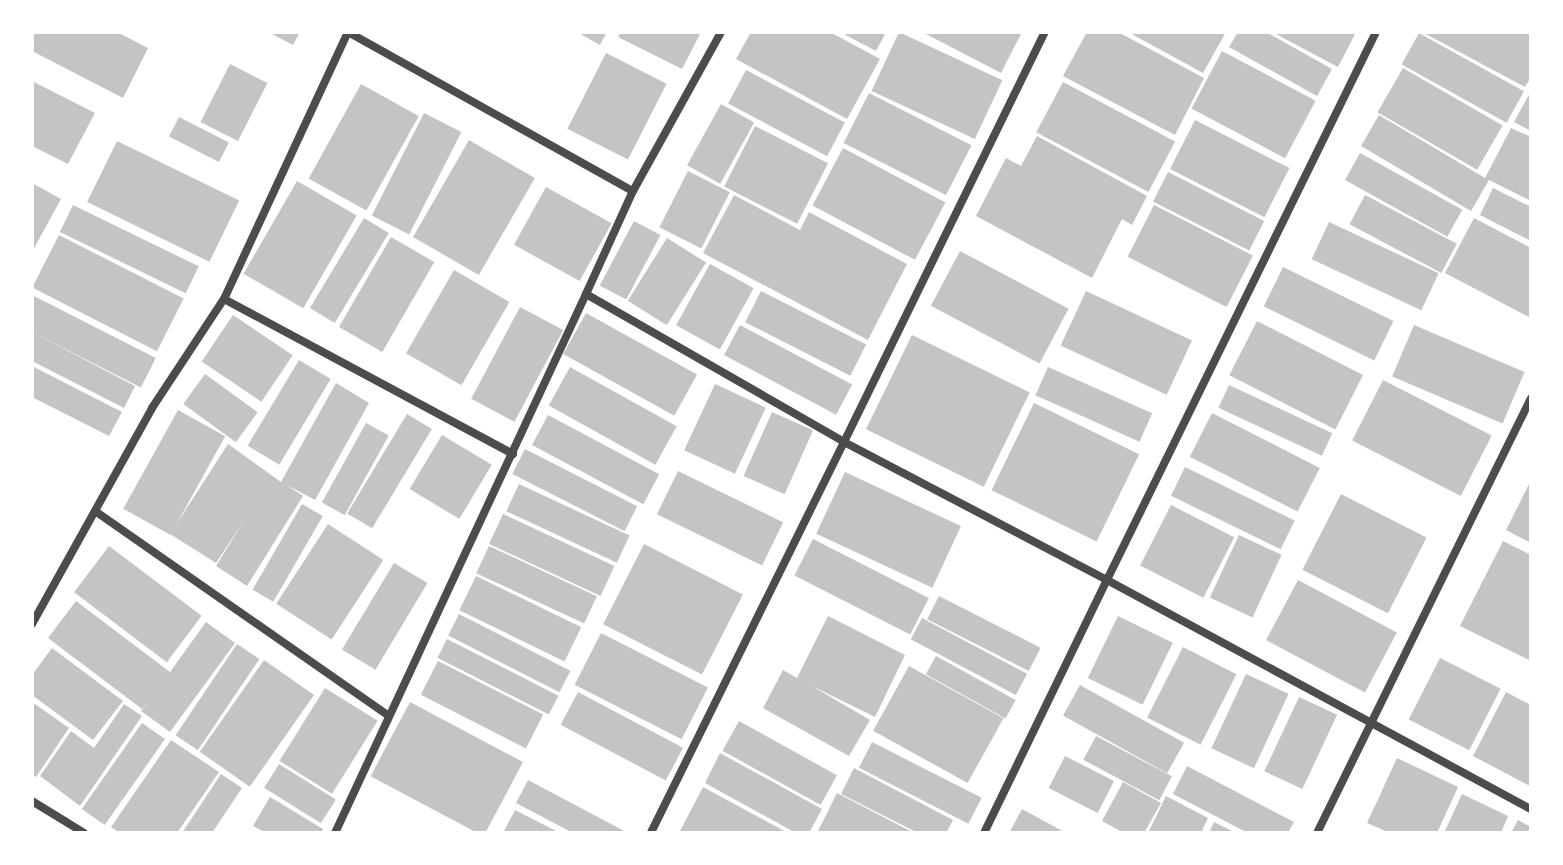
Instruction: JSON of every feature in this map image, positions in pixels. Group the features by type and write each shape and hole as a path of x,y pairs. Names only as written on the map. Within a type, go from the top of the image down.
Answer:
{"street":[{"path":"32,624 152,408 224,299 348,32 633,191"},
{"path":"335,833 633,191 721,32"},
{"path":"651,833 1045,32"},
{"path":"984,833 1376,32"},
{"path":"586,294 844,442 1531,809"},
{"path":"224,299 513,454"},
{"path":"1317,833 1531,399"},
{"path":"95,511 389,716"},
{"path":"32,801 84,833"}],"building":[{"path":"32,32 117,32 148,48 123,98 32,51"},
{"path":"268,32 300,32 293,45"},
{"path":"577,32 607,32 600,45"},
{"path":"621,32 701,32 682,69 618,37"},
{"path":"751,32 830,32 880,59 847,119 736,59"},
{"path":"840,32 886,32 876,51"},
{"path":"899,32 1002,80 975,139 872,91"},
{"path":"922,32 1022,32 1001,73"},
{"path":"1087,32 1118,32 1204,78 1175,135 1063,76"},
{"path":"1128,32 1226,32 1203,73"},
{"path":"1238,32 1266,32 1332,69 1317,96 1229,47"},
{"path":"1272,32 1356,32 1338,67"},
{"path":"1422,32 1531,32 1531,77 1525,87"},
{"path":"1419,33 1524,91 1507,123 1402,64"},
{"path":"1222,51 1316,101 1285,158 1191,108"},
{"path":"606,53 667,84 628,160 567,129"},
{"path":"230,64 267,83 238,141 200,122"},
{"path":"1403,68 1503,126 1477,170 1378,112"},
{"path":"746,70 845,123 827,156 728,104"},
{"path":"32,81 95,113 68,164 32,146"},
{"path":"1063,82 1175,142 1148,192 1036,132"},
{"path":"361,84 419,116 366,210 309,178"},
{"path":"1531,91 1531,131 1514,122"},
{"path":"869,93 971,145 946,195 844,143"},
{"path":"721,104 754,122 720,184 687,165"},
{"path":"424,113 461,132 409,235 372,215"},
{"path":"1379,115 1485,178 1511,128 1531,137 1531,201 1489,180 1471,211 1361,146"},
{"path":"179,117 229,142 219,162 169,137"},
{"path":"1195,120 1289,168 1264,217 1170,169"},
{"path":"755,126 828,163 797,224 724,187"},
{"path":"1037,136 1147,196 1132,225 1122,219 1092,278 976,216 1006,158 1021,166"},
{"path":"469,140 535,178 479,275 413,237"},
{"path":"117,141 239,201 209,262 87,202"},
{"path":"843,148 945,202 915,260 812,205"},
{"path":"1360,153 1462,210 1447,237 1345,180"},
{"path":"688,171 730,192 701,248 659,227"},
{"path":"1168,172 1264,221 1249,250 1153,201"},
{"path":"297,181 357,216 303,308 244,274"},
{"path":"32,183 61,199 32,252"},
{"path":"546,187 612,223 580,281 514,245"},
{"path":"1493,188 1531,207 1531,241 1480,215"},
{"path":"734,195 800,230 809,212 907,264 868,340 703,253"},
{"path":"1365,195 1457,244 1441,273 1350,224"},
{"path":"73,205 199,266 186,293 60,232"},
{"path":"1154,205 1253,255 1227,307 1128,257"},
{"path":"364,218 389,233 335,323 310,308"},
{"path":"1474,218 1531,248 1531,318 1445,273"},
{"path":"634,221 660,235 626,300 600,285"},
{"path":"1329,222 1439,273 1421,310 1312,259"},
{"path":"59,235 184,299 157,351 32,288"},
{"path":"391,237 434,262 382,352 339,327"},
{"path":"667,238 706,262 667,325 628,301"},
{"path":"960,251 1069,309 1039,363 931,306"},
{"path":"710,264 754,288 720,349 676,325"},
{"path":"1283,267 1394,321 1374,360 1264,307"},
{"path":"454,270 509,302 461,385 406,353"},
{"path":"761,291 866,345 850,376 745,322"},
{"path":"1086,291 1192,340 1167,395 1061,345"},
{"path":"32,295 156,358 141,388 32,332"},
{"path":"520,307 563,330 514,422 471,399"},
{"path":"586,313 697,375 674,416 563,354"},
{"path":"233,315 293,355 261,402 202,361"},
{"path":"1257,321 1363,375 1335,429 1229,375"},
{"path":"740,325 852,385 836,415 724,355"},
{"path":"1414,325 1524,372 1503,423 1392,377"},
{"path":"32,332 135,386 124,408 32,361"},
{"path":"912,335 1030,392 984,487 866,429"},
{"path":"299,360 331,379 279,465 247,446"},
{"path":"32,366 122,412 109,436 32,397"},
{"path":"570,367 677,426 655,465 549,405"},
{"path":"1048,367 1152,413 1140,442 1035,395"},
{"path":"205,374 258,412 236,442 183,404"},
{"path":"1383,380 1492,435 1461,496 1352,441"},
{"path":"336,383 369,403 315,500 287,485 303,496 247,586 216,566 245,519 216,563 170,534 228,444 281,482"},
{"path":"715,384 766,408 735,474 684,450"},
{"path":"1229,385 1332,433 1322,456 1218,408"},
{"path":"1034,403 1139,454 1097,541 991,490"},
{"path":"178,410 225,436 170,535 123,509"},
{"path":"772,412 813,430 785,494 744,476"},
{"path":"1212,413 1320,468 1298,512 1190,457"},
{"path":"407,414 432,429 372,528 347,513"},
{"path":"548,415 659,474 643,504 532,445"},
{"path":"366,423 389,436 345,515 322,503"},
{"path":"442,435 492,465 459,519 410,489"},
{"path":"525,449 637,506 625,531 512,474"},
{"path":"1185,467 1295,520 1281,549 1171,496"},
{"path":"678,471 783,522 762,565 657,514"},
{"path":"845,472 961,526 932,588 816,534"},
{"path":"1531,480 1531,543 1506,530"},
{"path":"519,484 630,536 617,563 506,511"},
{"path":"1341,494 1427,538 1388,613 1302,570"},
{"path":"302,504 323,516 273,602 252,590"},
{"path":"1171,505 1234,537 1203,598 1140,566"},
{"path":"503,514 614,566 601,596 489,544"},
{"path":"328,524 383,560 332,640 276,604"},
{"path":"1239,535 1282,555 1252,617 1210,598"},
{"path":"813,539 929,598 910,635 794,576"},
{"path":"1503,541 1531,555 1531,661 1460,626"},
{"path":"644,544 743,594 702,675 603,624"},
{"path":"109,546 202,616 167,662 74,592"},
{"path":"489,546 597,596 584,623 476,573"},
{"path":"394,563 427,583 375,670 342,650"},
{"path":"476,576 581,627 565,661 459,610"},
{"path":"1298,580 1397,633 1365,693 1266,640"},
{"path":"939,596 1041,648 1029,671 927,619"},
{"path":"76,601 170,672 206,622 235,643 170,732 141,711 150,700 142,709 48,638"},
{"path":"459,614 570,671 559,692 448,635"},
{"path":"828,616 905,655 875,717 812,686 870,720 849,756 763,708 783,670 797,678"},
{"path":"1118,616 1173,643 1143,705 1088,678"},
{"path":"922,618 1027,674 1016,695 911,639"},
{"path":"601,633 708,687 682,739 575,685"},
{"path":"447,639 558,696 549,714 437,658"},
{"path":"237,644 259,659 198,750 175,735"},
{"path":"1183,647 1236,674 1201,745 1147,717"},
{"path":"52,648 123,701 93,740 32,695 32,675"},
{"path":"936,656 1016,700 1005,718 926,674"},
{"path":"1440,658 1501,689 1469,750 1409,719"},
{"path":"264,660 314,695 250,787 200,752"},
{"path":"438,661 543,715 526,748 421,695"},
{"path":"909,666 1003,718 968,783 873,731"},
{"path":"1246,674 1289,694 1254,768 1211,748"},
{"path":"1080,685 1184,743 1167,773 1063,716"},
{"path":"325,688 378,721 332,794 279,761"},
{"path":"578,692 683,748 666,781 561,725"},
{"path":"1506,692 1531,705 1530,786 1473,756"},
{"path":"1299,697 1337,715 1302,789 1264,771"},
{"path":"32,702 69,728 36,777 32,774"},
{"path":"410,702 523,762 485,833 477,833 371,776"},
{"path":"124,704 142,716 80,806 40,776 71,731 94,748"},
{"path":"739,721 837,775 820,805 723,751"},
{"path":"142,723 165,739 105,825 82,809"},
{"path":"1096,736 1172,776 1159,800 1083,760"},
{"path":"171,740 219,772 177,833 120,833 111,827"},
{"path":"872,742 982,798 968,824 859,768"},
{"path":"720,753 822,809 809,833 796,833 705,783"},
{"path":"1065,756 1114,781 1098,813 1049,788"},
{"path":"1397,758 1458,787 1437,833 1390,833 1367,823"},
{"path":"279,764 336,800 321,823 264,788"},
{"path":"1187,766 1294,822 1288,833 1248,833 1173,794"},
{"path":"854,768 953,820 946,833 918,833 841,794"},
{"path":"221,774 242,788 212,833 182,833"},
{"path":"528,780 628,833 573,833 516,803"},
{"path":"1123,782 1161,803 1144,833 1124,833 1102,821"},
{"path":"703,787 788,833 679,833"},
{"path":"837,793 914,833 817,833"},
{"path":"1462,794 1508,816 1501,833 1444,833"},
{"path":"1166,796 1208,818 1201,833 1148,833"},
{"path":"270,797 323,829 321,833 266,833 253,826"},
{"path":"1022,809 1066,833 1009,833"},
{"path":"515,810 560,833 503,833"},
{"path":"1518,820 1531,827 1531,833 1511,833"},
{"path":"1214,822 1236,833 1209,833"}]}
